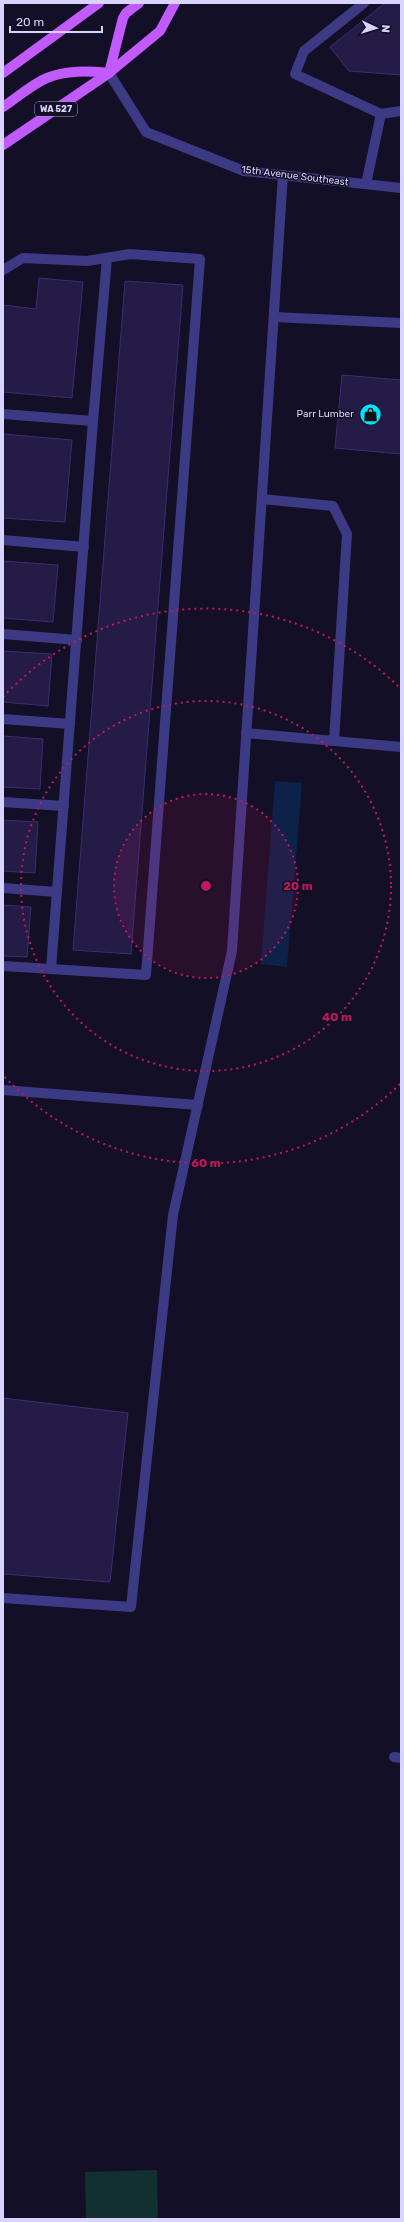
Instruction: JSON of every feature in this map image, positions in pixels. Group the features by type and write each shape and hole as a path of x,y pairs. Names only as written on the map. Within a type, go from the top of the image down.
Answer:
{"main road":[{"path":"3,73 99,3"},
{"path":"3,107 46,78 68,72 88,71 109,73 123,18 126,13 138,3"},
{"name":"WA 527","path":"3,145 109,73 160,31 175,3"}],"street":[{"path":"364,3 304,51 295,74 381,114 401,111"},
{"name":"15th Avenue Southeast","path":"109,73 146,132 244,171 401,188"},
{"path":"366,184 381,114"},
{"path":"3,1598 131,1607 173,1215 232,951 283,175"},
{"path":"3,270 23,258 87,261 130,254 200,259 146,975 3,966"},
{"path":"51,970 107,258"},
{"path":"274,317 401,323"},
{"path":"3,414 93,422"},
{"path":"262,499 333,506 347,534 334,741"},
{"path":"3,540 84,547"},
{"path":"3,634 77,640"},
{"path":"3,719 70,724"},
{"path":"246,733 401,747"},
{"path":"3,802 64,806"},
{"path":"3,888 57,892"},
{"path":"3,1090 198,1105"}],"green space":[{"path":"157,2170 158,2219 86,2219 85,2172"}],"water":[{"path":"275,781 302,783 287,967 261,964"}],"building":[{"path":"385,3 401,3 401,75 349,71 330,47"},
{"path":"39,278 83,282 72,398 3,392 3,305 36,309"},
{"path":"125,281 183,285 131,954 73,950"},
{"name":"Parr Lumber","path":"342,375 401,380 401,454 335,448"},
{"path":"3,434 72,440 65,522 3,518"},
{"path":"3,561 58,565 53,622 3,618"},
{"path":"3,651 52,654 48,706 3,702"},
{"path":"3,736 43,739 40,789 3,787"},
{"path":"3,820 38,822 35,873 3,871"},
{"path":"3,905 31,907 27,957 3,956"},
{"path":"3,1398 128,1413 110,1582 3,1574"}],"place":[{"name":"Parr Lumber","path":"370,414"}]}
